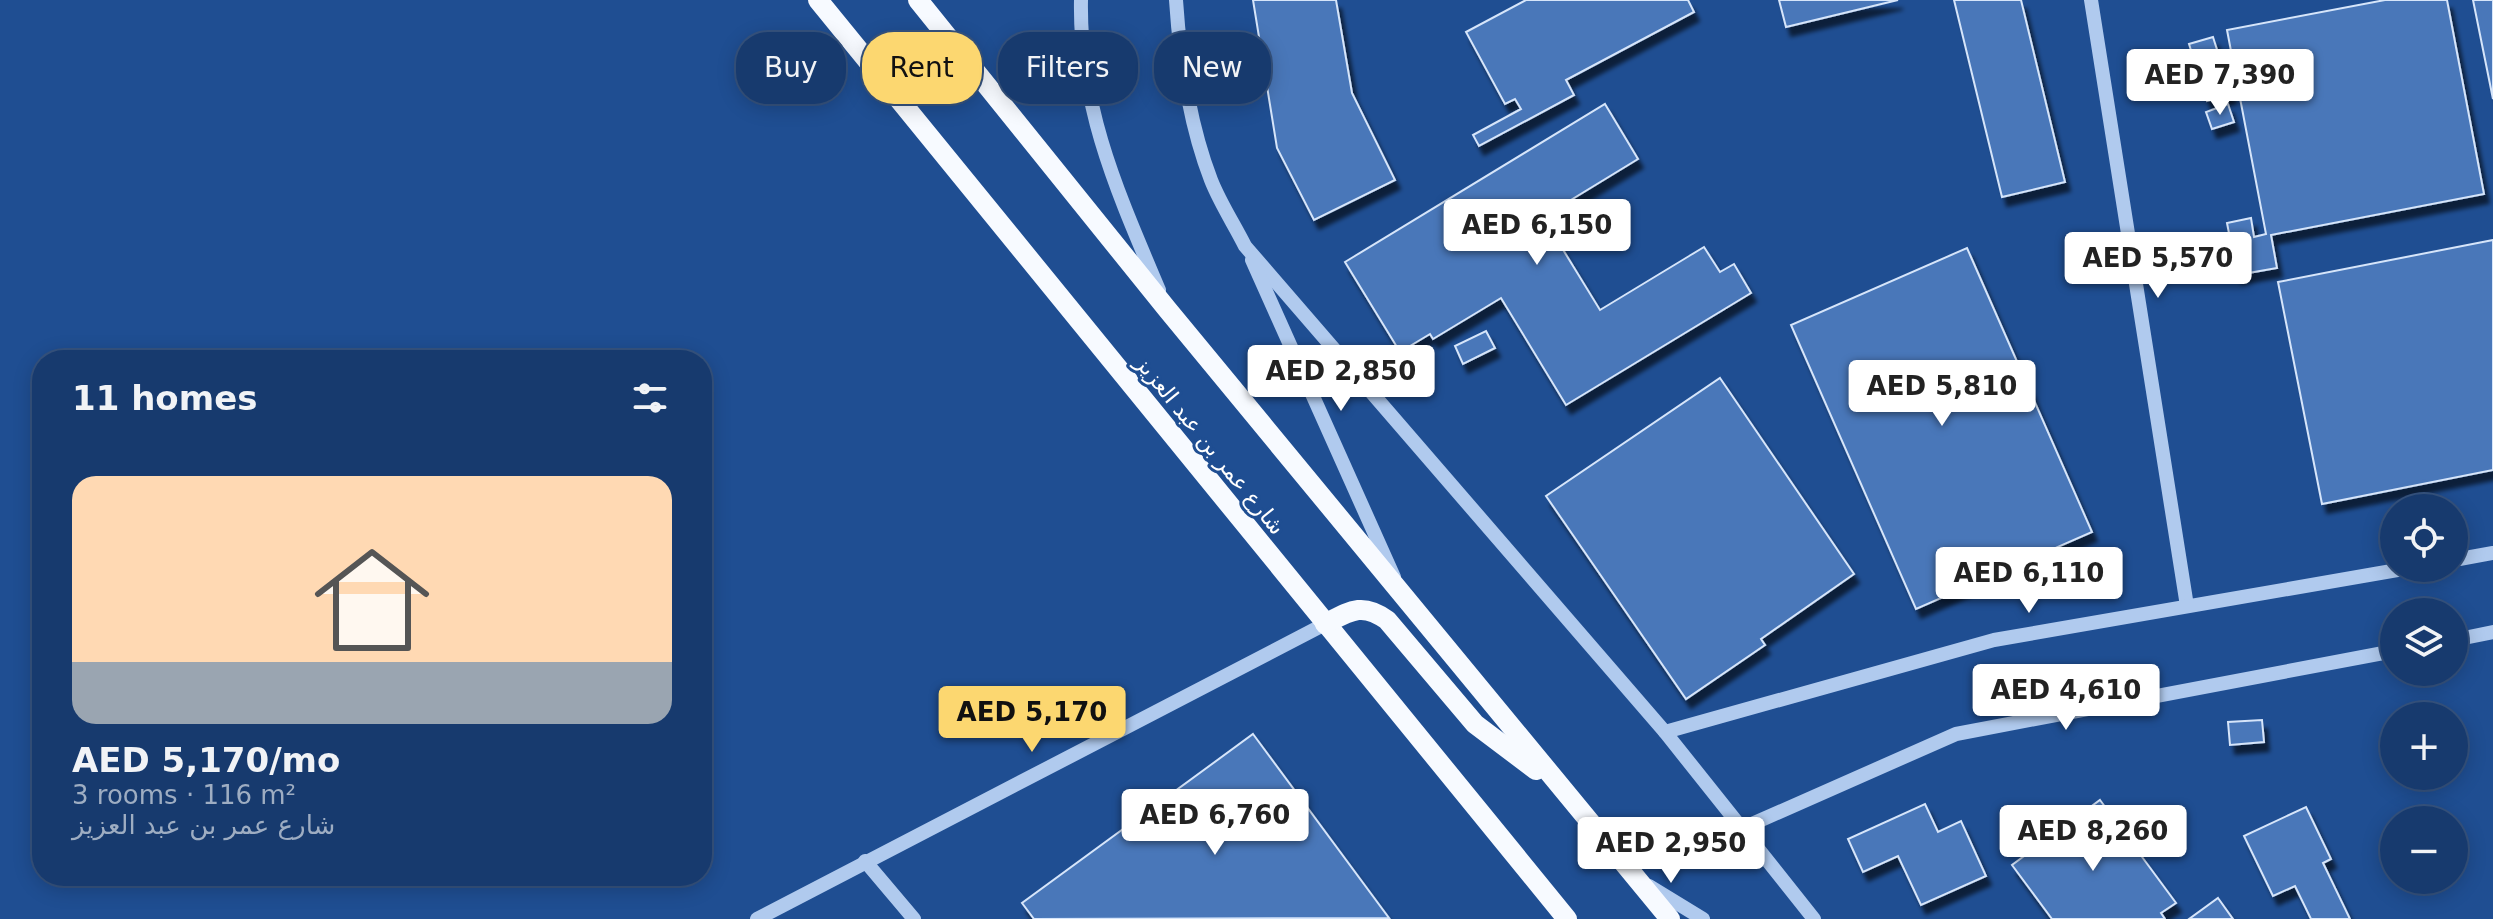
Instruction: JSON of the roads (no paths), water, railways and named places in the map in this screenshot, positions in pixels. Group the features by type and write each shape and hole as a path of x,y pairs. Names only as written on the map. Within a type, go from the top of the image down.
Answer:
{"main road":[{"name":"شارع عمر بن عبد العزيز","path":"818,0 1567,919"},
{"path":"918,0 1167,309 1670,919"},
{"path":"1325,624 1348,612 1362,609 1375,612 1387,620 1475,724 1565,792"}],"street":[{"path":"1081,0 1086,76 1096,128 1113,182 1167,309"},
{"path":"1176,0 1179,56 1211,181 1245,246 1403,596"},
{"path":"2091,0 2187,606"},
{"path":"1245,246 1665,732 1814,919"},
{"path":"2468,557 2493,553"},
{"path":"1665,732 1994,640 2380,573"},
{"path":"757,919 1325,624"},
{"path":"2468,637 2493,632"},
{"path":"1743,828 1956,734 2380,654"},
{"path":"865,861 914,919"},
{"path":"1637,879 1703,919"}]}
